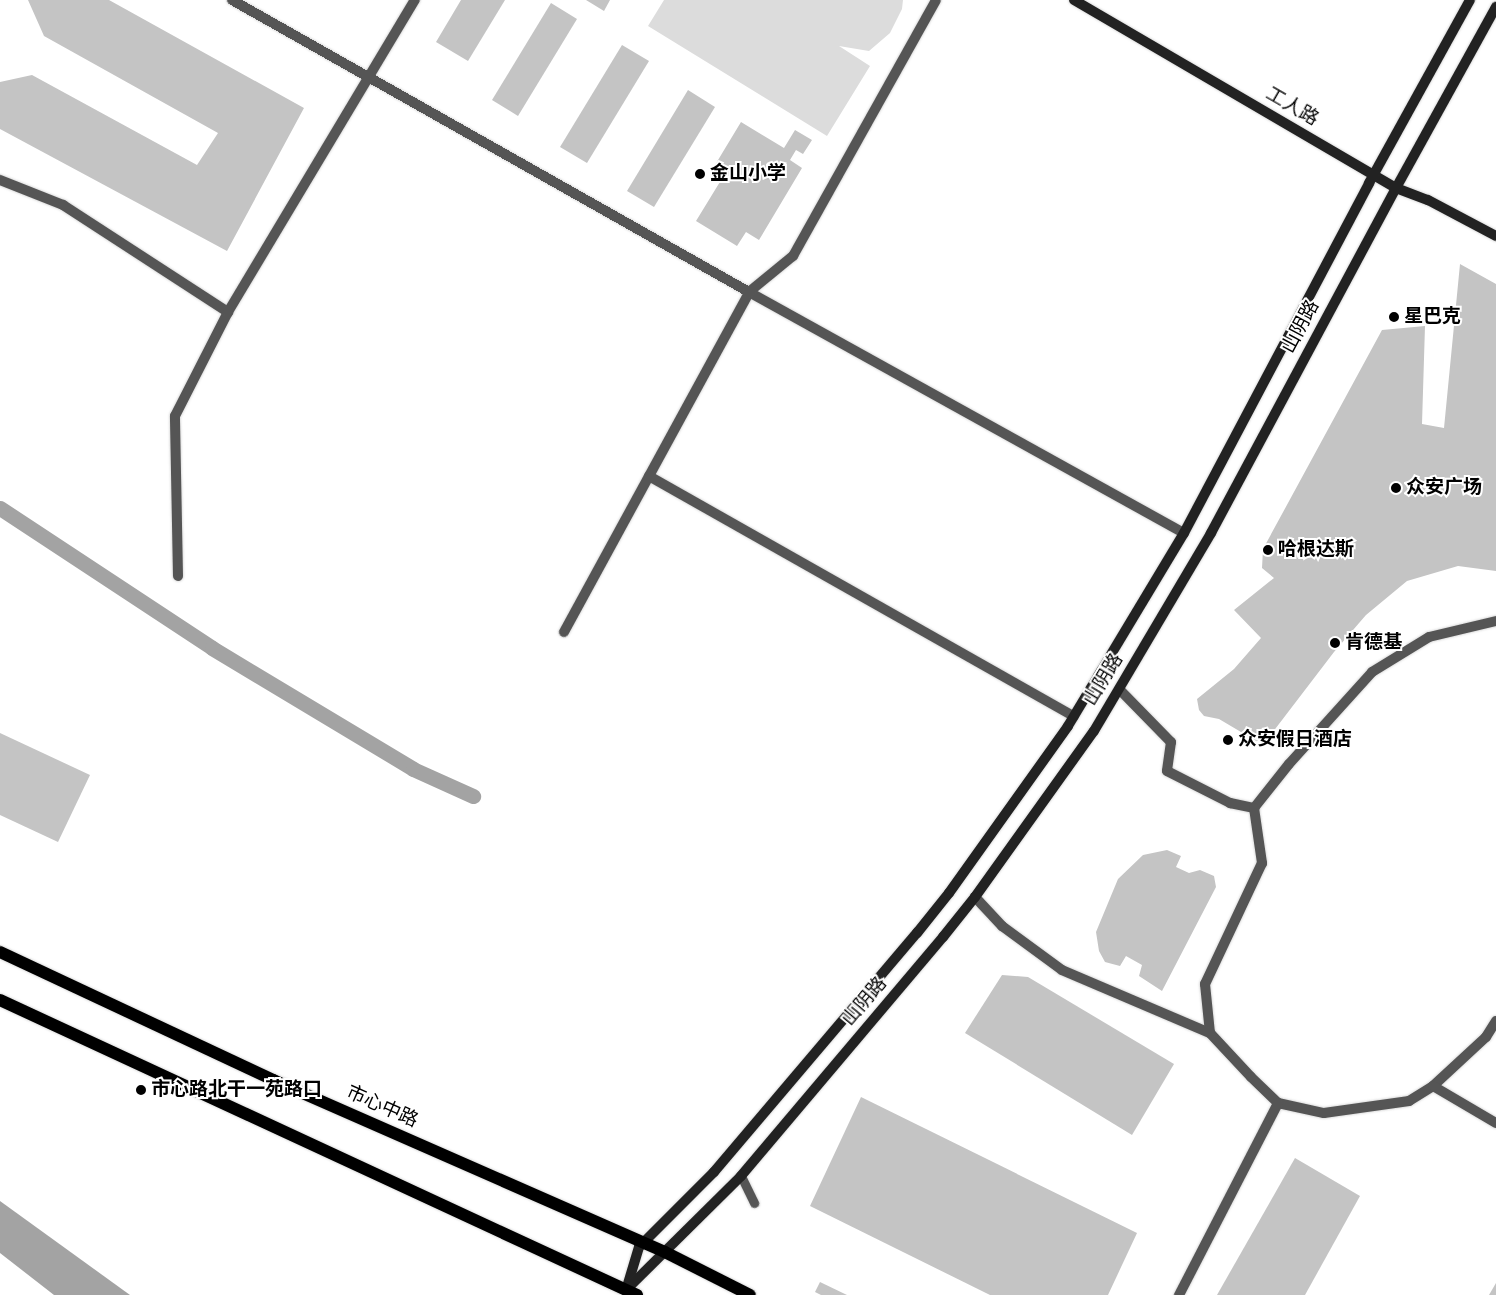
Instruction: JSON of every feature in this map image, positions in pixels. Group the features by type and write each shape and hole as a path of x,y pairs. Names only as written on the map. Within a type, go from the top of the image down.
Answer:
{"main road":[{"name":"工人路","path":"1074,0 1396,188 1428,200 1496,236"},
{"name":"山阴路","path":"629,1293 639,1247 714,1172 917,933 954,885 1074,716 1184,533 1374,175 1470,0"},
{"name":"山阴路","path":"629,1293 665,1252 740,1176 975,897 1094,731 1120,690 1211,533 1396,188 1496,7"},
{"name":"市心中路","path":"0,952 273,1080 644,1242 750,1295"},
{"path":"0,1000 629,1293"}],"street":[{"path":"232,0 749,292 1184,533"},
{"path":"178,576 175,416 228,312 415,0"},
{"path":"564,632 749,292 793,256 936,0"},
{"path":"0,180 63,205 228,312"},
{"path":"649,476 1074,716"},
{"path":"1210,1033 1205,984 1262,863 1254,808 1289,764 1372,672 1429,637 1496,621"},
{"path":"1120,690 1171,742 1167,771 1230,803 1254,808"},
{"path":"975,897 1002,926 1062,970 1210,1033 1251,1077 1278,1102 1324,1113 1409,1102 1434,1086 1486,1037 1496,1021"},
{"path":"1434,1086 1496,1123"},
{"path":"1179,1295 1278,1102"}],"lane":[{"path":"740,1176 754,1203"}],"shaded area":[{"path":"664,0 903,0 902,9 890,33 869,51 839,46 870,66 827,136 648,26"},
{"path":"0,1201 130,1295 54,1295 0,1253"}],"building":[{"path":"28,0 109,0 304,108 227,251 0,129 0,82 32,75 197,165 218,133 44,36"},
{"path":"461,0 505,0 468,61 436,42"},
{"path":"586,0 610,0 604,11"},
{"path":"551,3 577,19 518,116 492,100"},
{"path":"622,45 649,61 587,163 560,147"},
{"path":"688,90 715,107 654,207 627,191"},
{"path":"741,122 784,148 795,130 812,140 803,154 796,150 790,160 802,168 759,240 746,232 737,246 696,221 726,172 715,165"},
{"name":"众安广场","path":"1460,264 1496,284 1496,571 1458,566 1407,581 1366,615 1334,652 1263,745 1219,719 1204,716 1199,710 1197,699 1234,669 1261,638 1234,610 1274,578 1262,568 1263,549 1382,330 1425,326 1422,424 1444,428"},
{"path":"0,733 90,775 58,842 0,815"},
{"path":"1167,850 1181,856 1176,867 1189,873 1200,870 1214,876 1216,887 1162,991 1139,976 1142,965 1126,956 1120,966 1105,962 1099,951 1096,932 1118,879 1143,855"},
{"path":"1002,975 1028,977 1174,1064 1132,1135 965,1033"},
{"path":"861,1097 1137,1233 1108,1295 990,1295 810,1206"},
{"path":"1295,1158 1360,1196 1305,1295 1217,1295"},
{"path":"820,1282 847,1295 821,1295 815,1292"},
{"path":"1496,1283 1496,1295 1489,1295"}],"waterway":[{"path":"0,508 212,648 413,769 473,796"}],"place":[{"name":"金山小学","path":"700,174"},
{"name":"星巴克","path":"1394,317"},
{"name":"众安广场","path":"1396,488"},
{"name":"哈根达斯","path":"1268,550"},
{"name":"肯德基","path":"1335,643"},
{"name":"众安假日酒店","path":"1228,740"},
{"name":"市心路北干一苑路口","path":"141,1090"}]}
